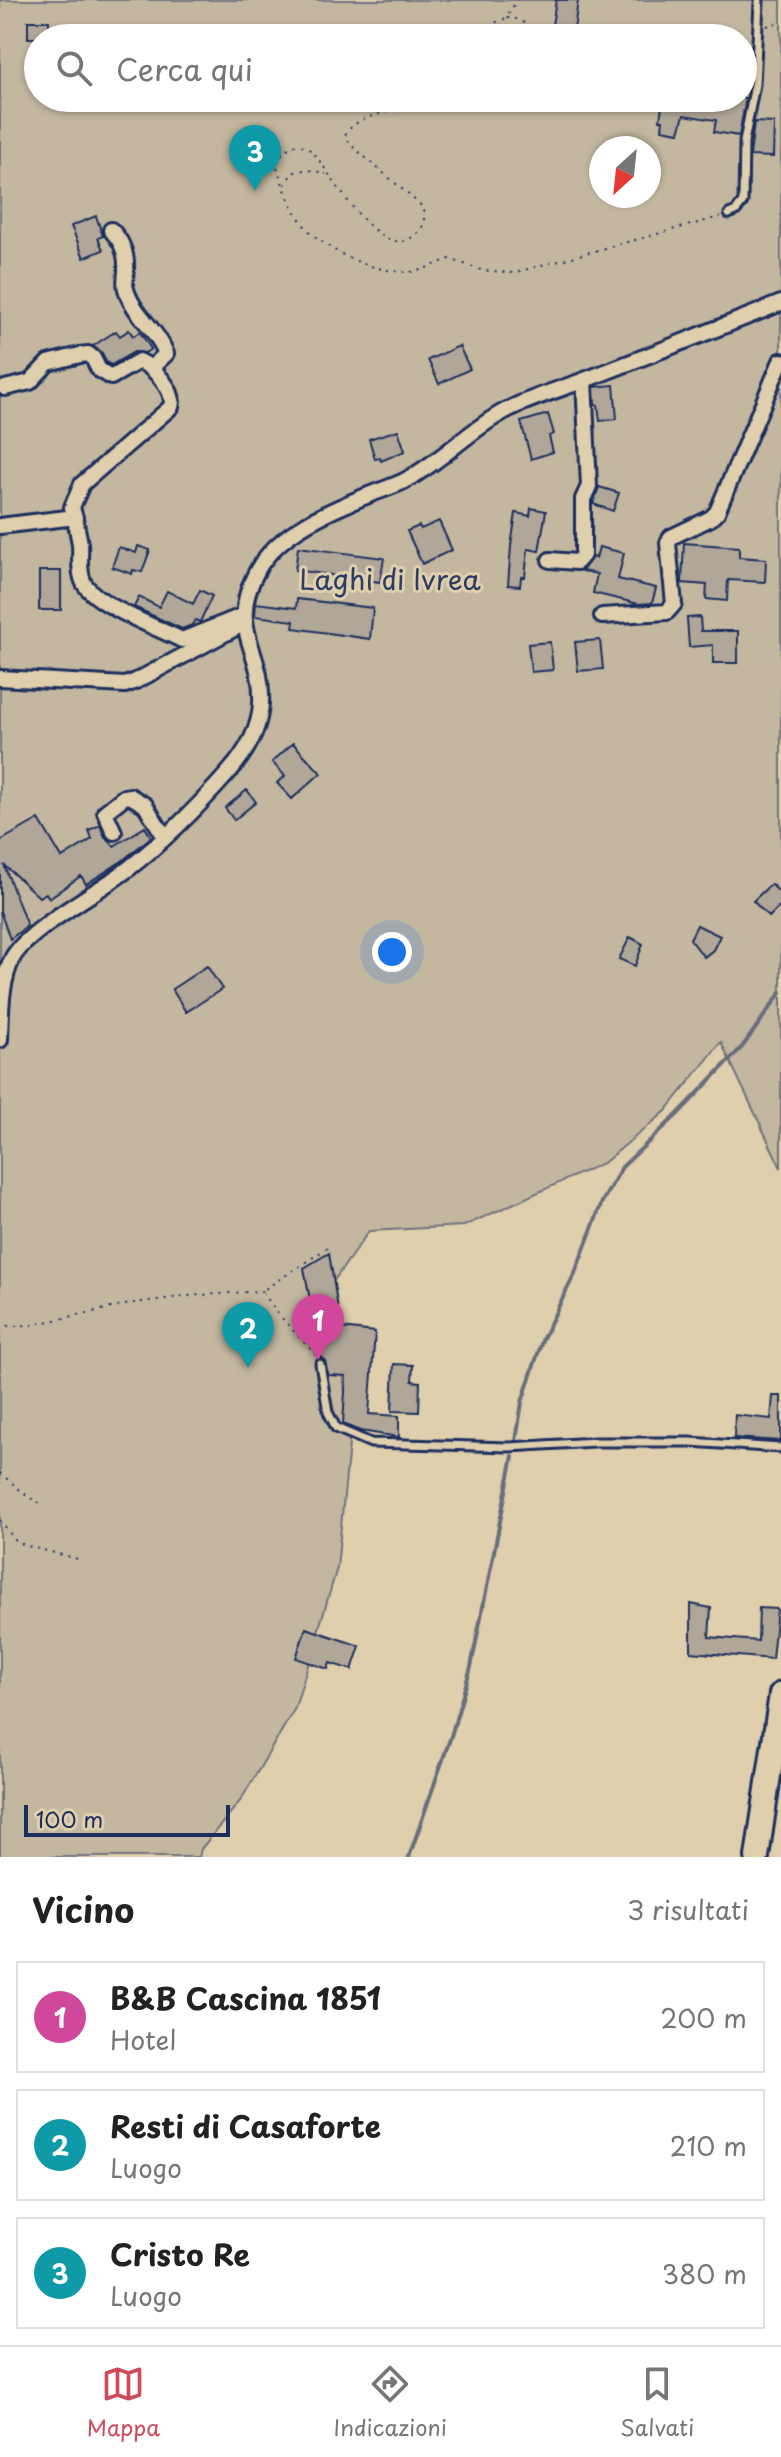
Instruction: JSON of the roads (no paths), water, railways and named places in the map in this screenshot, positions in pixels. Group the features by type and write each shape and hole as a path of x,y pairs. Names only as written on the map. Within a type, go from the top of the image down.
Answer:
{"main road":[{"path":"757,1857 781,1694"}],"street":[{"path":"111,230 127,260 126,289 166,354 152,367"},
{"path":"0,1040 4,981 13,957 21,947 51,922 128,870 229,771 247,747 259,722 261,705 260,683 244,619 247,594 266,556 285,539 351,502 408,480 506,410 781,303"},
{"path":"5,388 30,382 48,363 80,355 88,354 99,370 111,377 139,361 152,367 172,395 171,407 82,484 72,507 83,582 104,602 182,640 244,619"},
{"path":"602,616 667,612 672,608 668,543 671,537 711,518 717,512 781,361"},
{"path":"550,560 577,562 583,555 583,499 589,486 584,380"},
{"path":"0,526 75,517"},
{"path":"0,678 125,685 244,619"},
{"path":"114,832 105,812 130,796 145,805 165,837"}],"lane":[{"path":"757,43 759,2"},
{"path":"729,214 743,202 744,142 750,112"},
{"path":"320,1364 328,1412 336,1428 371,1443 509,1447 595,1442 690,1442 781,1448"}],"waterway":[{"path":"516,1441 522,1402 543,1338 575,1273 602,1202 622,1167 743,1046 781,992"},
{"path":"409,1857 471,1667 513,1456"}],"place":[{"name":"Cristo Re","path":"255,191"},
{"name":"B&B Cascina 1851","path":"318,1360"},
{"name":"Resti di Casaforte","path":"248,1368"}],"park label":[{"name":"Laghi di Ivrea","path":"390,578"}]}
